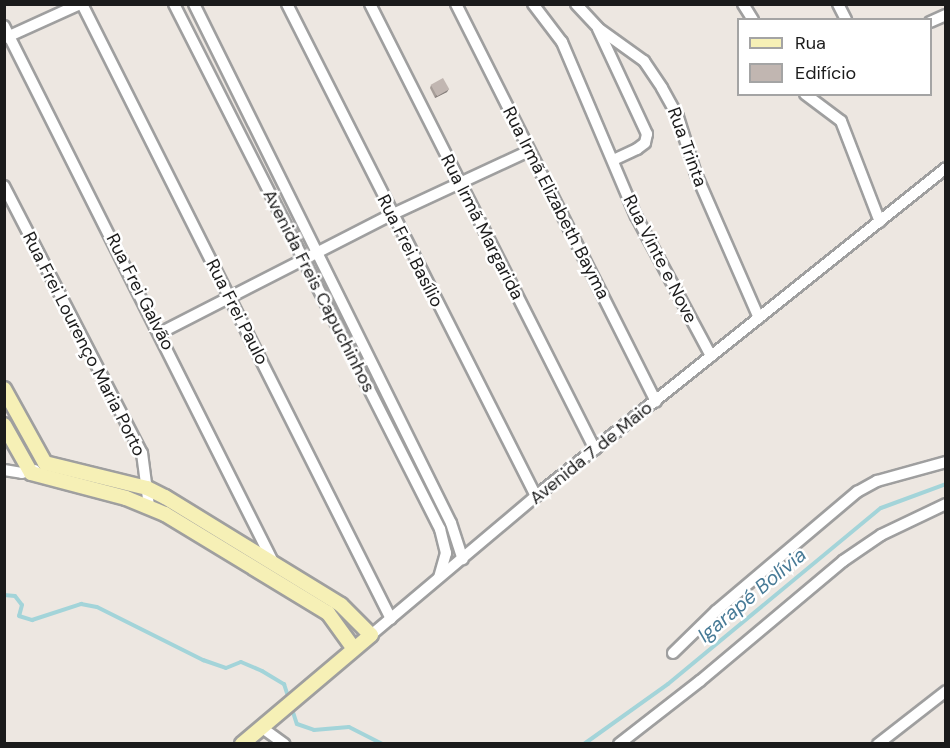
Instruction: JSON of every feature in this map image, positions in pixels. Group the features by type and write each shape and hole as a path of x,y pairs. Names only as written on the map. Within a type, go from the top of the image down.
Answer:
{"street":[{"path":"6,34 81,4"},
{"name":"Rua Frei Paulo","path":"81,4 391,619"},
{"name":"Avenida Freis Capuchinhos","path":"174,4 440,529 447,553 437,580"},
{"name":"Avenida Freis Capuchinhos","path":"194,4 316,255 456,534 463,558"},
{"name":"Rua Frei Basílio","path":"287,4 391,215 536,496"},
{"name":"Rua Irmã Margarida","path":"370,4 595,449"},
{"name":"Rua Irmã Elizabeth Bayma","path":"456,4 656,401"},
{"name":"Rua Vinte e Nove","path":"533,4 562,42 636,216 711,356"},
{"name":"Rua Trinta","path":"576,4 598,28 644,61 672,105 702,189 759,318"},
{"path":"743,4 752,18"},
{"path":"838,4 845,18"},
{"path":"598,28 647,134 645,143 613,160"},
{"name":"Rua Frei Galvão","path":"6,34 160,333 272,560"},
{"path":"808,96 841,121 880,222"},
{"path":"160,333 391,215 460,185 529,151"},
{"name":"Avenida 7 de Maio","path":"242,744 536,496 945,168"},
{"name":"Rua Frei Lourenço Maria Porto","path":"4,186 142,453 149,506"},
{"path":"4,389 45,463"},
{"path":"4,425 31,472"},
{"path":"673,653 716,611 857,492 877,481 945,462"},
{"path":"31,472 45,463 147,488 272,560 341,605 371,635"},
{"path":"4,470 31,472 149,506 328,613 354,649"},
{"path":"619,744 700,681 843,561 881,535 945,504"},
{"path":"878,744 945,691"},
{"path":"261,727 284,744"}],"building":[{"path":"443,78 449,89 437,96 431,85"}],"waterway":[{"name":"Igarapé Bolívia","path":"584,744 668,684 881,508 946,484"},
{"name":"Igarapé Bolívia","path":"4,595 15,596 22,605 19,616 32,620 81,604 97,607 203,660 226,668 241,662 262,671 284,684 289,699"},
{"name":"Igarapé Bolívia","path":"291,706 297,724 314,730 349,727 383,744"}]}
